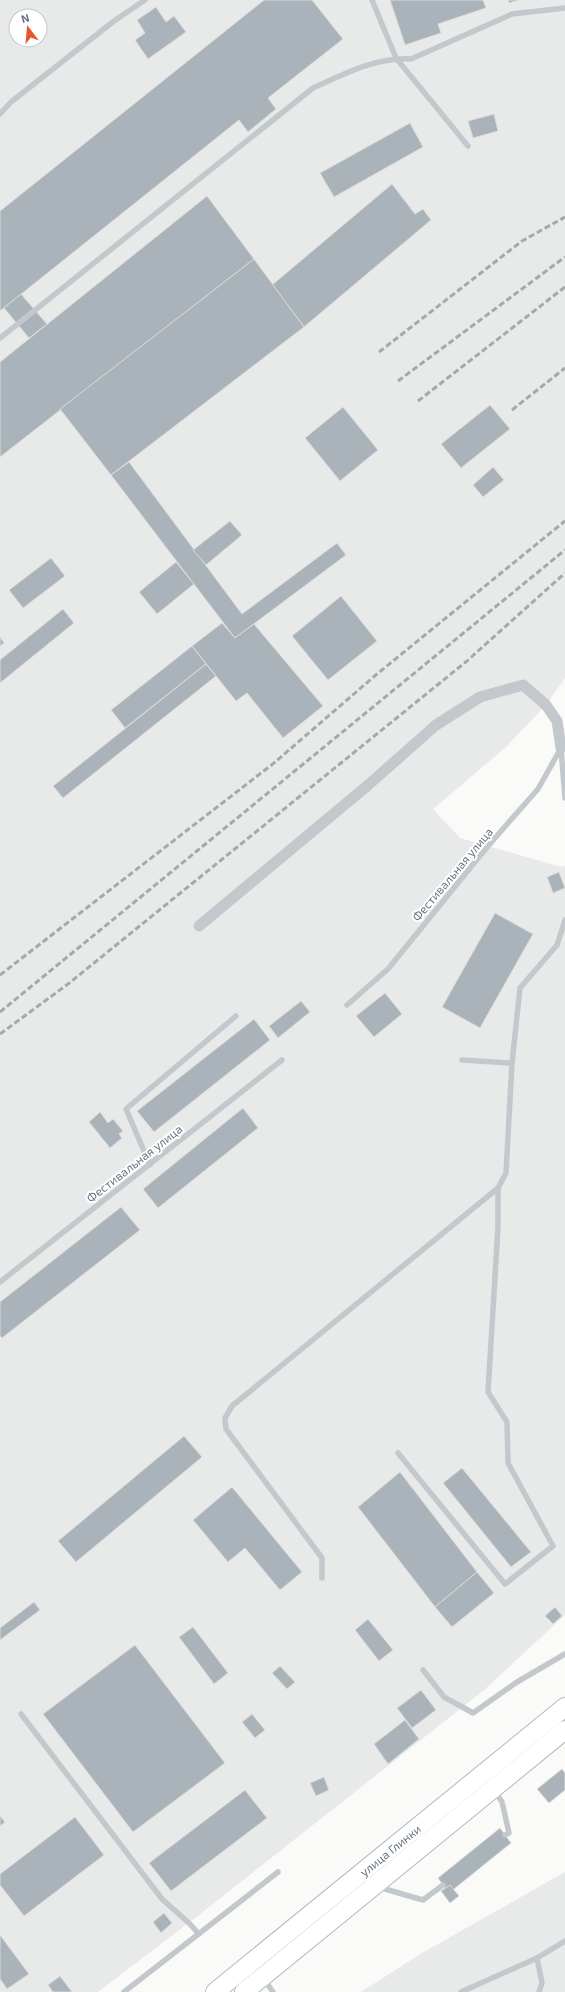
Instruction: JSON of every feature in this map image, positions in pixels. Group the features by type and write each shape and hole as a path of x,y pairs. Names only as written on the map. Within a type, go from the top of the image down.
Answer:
{"highway":[{"name":"улица Глинки","path":"215,1992 565,1707"},
{"path":"551,1718 564,1733"},
{"name":"улица Глинки","path":"244,1992 564,1733"},
{"path":"282,1938 293,1953"}],"street":[{"path":"199,926 367,786 436,725 480,697 523,685 546,705 557,721 563,747"}],"lane":[{"path":"0,114 11,102 114,21 144,0"},
{"path":"372,0 396,58 468,146"},
{"path":"0,338 313,88 357,68 396,58 411,59 512,14 565,8"},
{"path":"563,747 565,798"},
{"name":"Фестивальная улица","path":"347,1005 388,969 488,846 538,790 563,747"},
{"path":"322,1578 322,1558 226,1429 225,1418 232,1406 498,1188 506,1173 512,1063 520,988 556,945 565,920"},
{"path":"150,1165 126,1108 236,1016"},
{"name":"Фестивальная улица","path":"0,1282 282,1060"},
{"path":"462,1060 512,1063"},
{"path":"398,1453 505,1584 553,1546 508,1463 507,1422 488,1392 498,1228 498,1188"},
{"path":"423,1670 444,1697 473,1713 518,1682 565,1654"},
{"path":"21,1714 162,1899 189,1922 199,1934"},
{"path":"494,1790 502,1802 509,1832 505,1835"},
{"path":"124,1992 278,1872"},
{"path":"376,1886 423,1900 443,1885"},
{"path":"461,1992 537,1958 565,1941"},
{"path":"537,1958 542,1983 539,1992"},
{"path":"262,1977 273,1992"}],"shaded area":[{"path":"0,0 565,0 565,678 546,705 505,748 433,809 460,838 561,867 565,866 565,1615 483,1691 195,1918 98,1992 0,1992"},
{"path":"565,1872 565,1992 361,1992 422,1953"}],"building":[{"path":"264,0 312,0 343,39 268,98 276,109 248,132 239,120 0,311 0,211"},
{"path":"390,0 483,0 486,8 438,24 441,33 405,45"},
{"path":"508,0 519,0 509,3"},
{"path":"156,7 166,22 174,16 186,32 148,59 135,40 145,33 137,20"},
{"path":"494,114 498,131 473,138 468,121"},
{"path":"410,123 423,147 334,197 320,173"},
{"path":"392,184 415,214 423,209 431,220 304,327 272,285"},
{"path":"207,196 254,259 0,457 0,362"},
{"path":"254,259 304,327 111,475 60,409"},
{"path":"21,294 47,324 29,338 4,308"},
{"path":"490,405 510,429 461,468 441,444"},
{"path":"343,407 378,450 340,481 305,438"},
{"path":"129,462 242,614 337,543 346,555 235,638 111,475"},
{"path":"493,467 504,480 483,497 473,485"},
{"path":"230,521 242,535 206,565 193,550"},
{"path":"51,558 65,576 23,608 9,590"},
{"path":"176,562 194,584 157,614 139,592"},
{"path":"341,596 377,641 328,680 292,636"},
{"path":"63,609 74,623 0,683 0,660"},
{"path":"222,623 235,638 254,624 323,706 283,738 247,693 236,701 192,646"},
{"path":"0,637 4,643 0,646"},
{"path":"192,646 206,664 125,728 111,710"},
{"path":"206,664 216,676 63,798 53,786"},
{"path":"559,872 565,888 553,893 547,877"},
{"path":"495,913 533,934 480,1028 442,1007"},
{"path":"385,993 402,1014 374,1037 356,1016"},
{"path":"301,1001 310,1012 278,1038 269,1026"},
{"path":"254,1019 270,1040 154,1132 137,1111"},
{"path":"243,1108 258,1128 158,1208 143,1189"},
{"path":"100,1112 108,1123 113,1119 123,1131 119,1134 122,1138 110,1148 89,1122"},
{"path":"121,1207 140,1230 2,1338 0,1336 0,1302"},
{"path":"184,1436 202,1457 76,1562 58,1541"},
{"path":"462,1468 531,1552 511,1567 443,1483"},
{"path":"400,1472 477,1572 435,1607 358,1507"},
{"path":"232,1487 302,1572 280,1590 245,1548 228,1562 193,1520"},
{"path":"477,1572 494,1593 452,1627 435,1607"},
{"path":"34,1602 40,1610 0,1640 0,1628"},
{"path":"555,1607 562,1616 553,1624 545,1616"},
{"path":"368,1619 393,1650 379,1661 355,1630"},
{"path":"193,1627 228,1673 214,1684 179,1637"},
{"path":"135,1645 225,1763 133,1832 43,1714"},
{"path":"280,1666 295,1682 287,1689 272,1673"},
{"path":"421,1690 436,1710 412,1728 397,1708"},
{"path":"252,1714 265,1730 255,1738 242,1722"},
{"path":"405,1720 419,1739 388,1764 374,1744"},
{"path":"562,1769 565,1773 565,1790 549,1803 537,1789"},
{"path":"324,1777 329,1790 316,1796 310,1783"},
{"path":"245,1790 267,1818 171,1891 149,1863"},
{"path":"0,1816 5,1822 0,1826"},
{"path":"75,1817 104,1855 24,1916 0,1885 0,1874"},
{"path":"500,1828 511,1843 449,1893 438,1878"},
{"path":"450,1885 459,1896 450,1903 441,1891"},
{"path":"164,1913 172,1923 161,1933 153,1922"},
{"path":"0,1935 29,1974 7,1989 0,1979"},
{"path":"60,1976 72,1992 53,1992 48,1985"}],"railway":[{"path":"379,352 522,241 565,217"},
{"path":"398,381 565,257"},
{"path":"418,401 565,287"},
{"path":"512,410 565,368"},
{"path":"0,975 274,763 377,674 565,521"},
{"path":"0,1012 565,550"},
{"path":"0,1034 68,984 467,661 565,573"}]}
